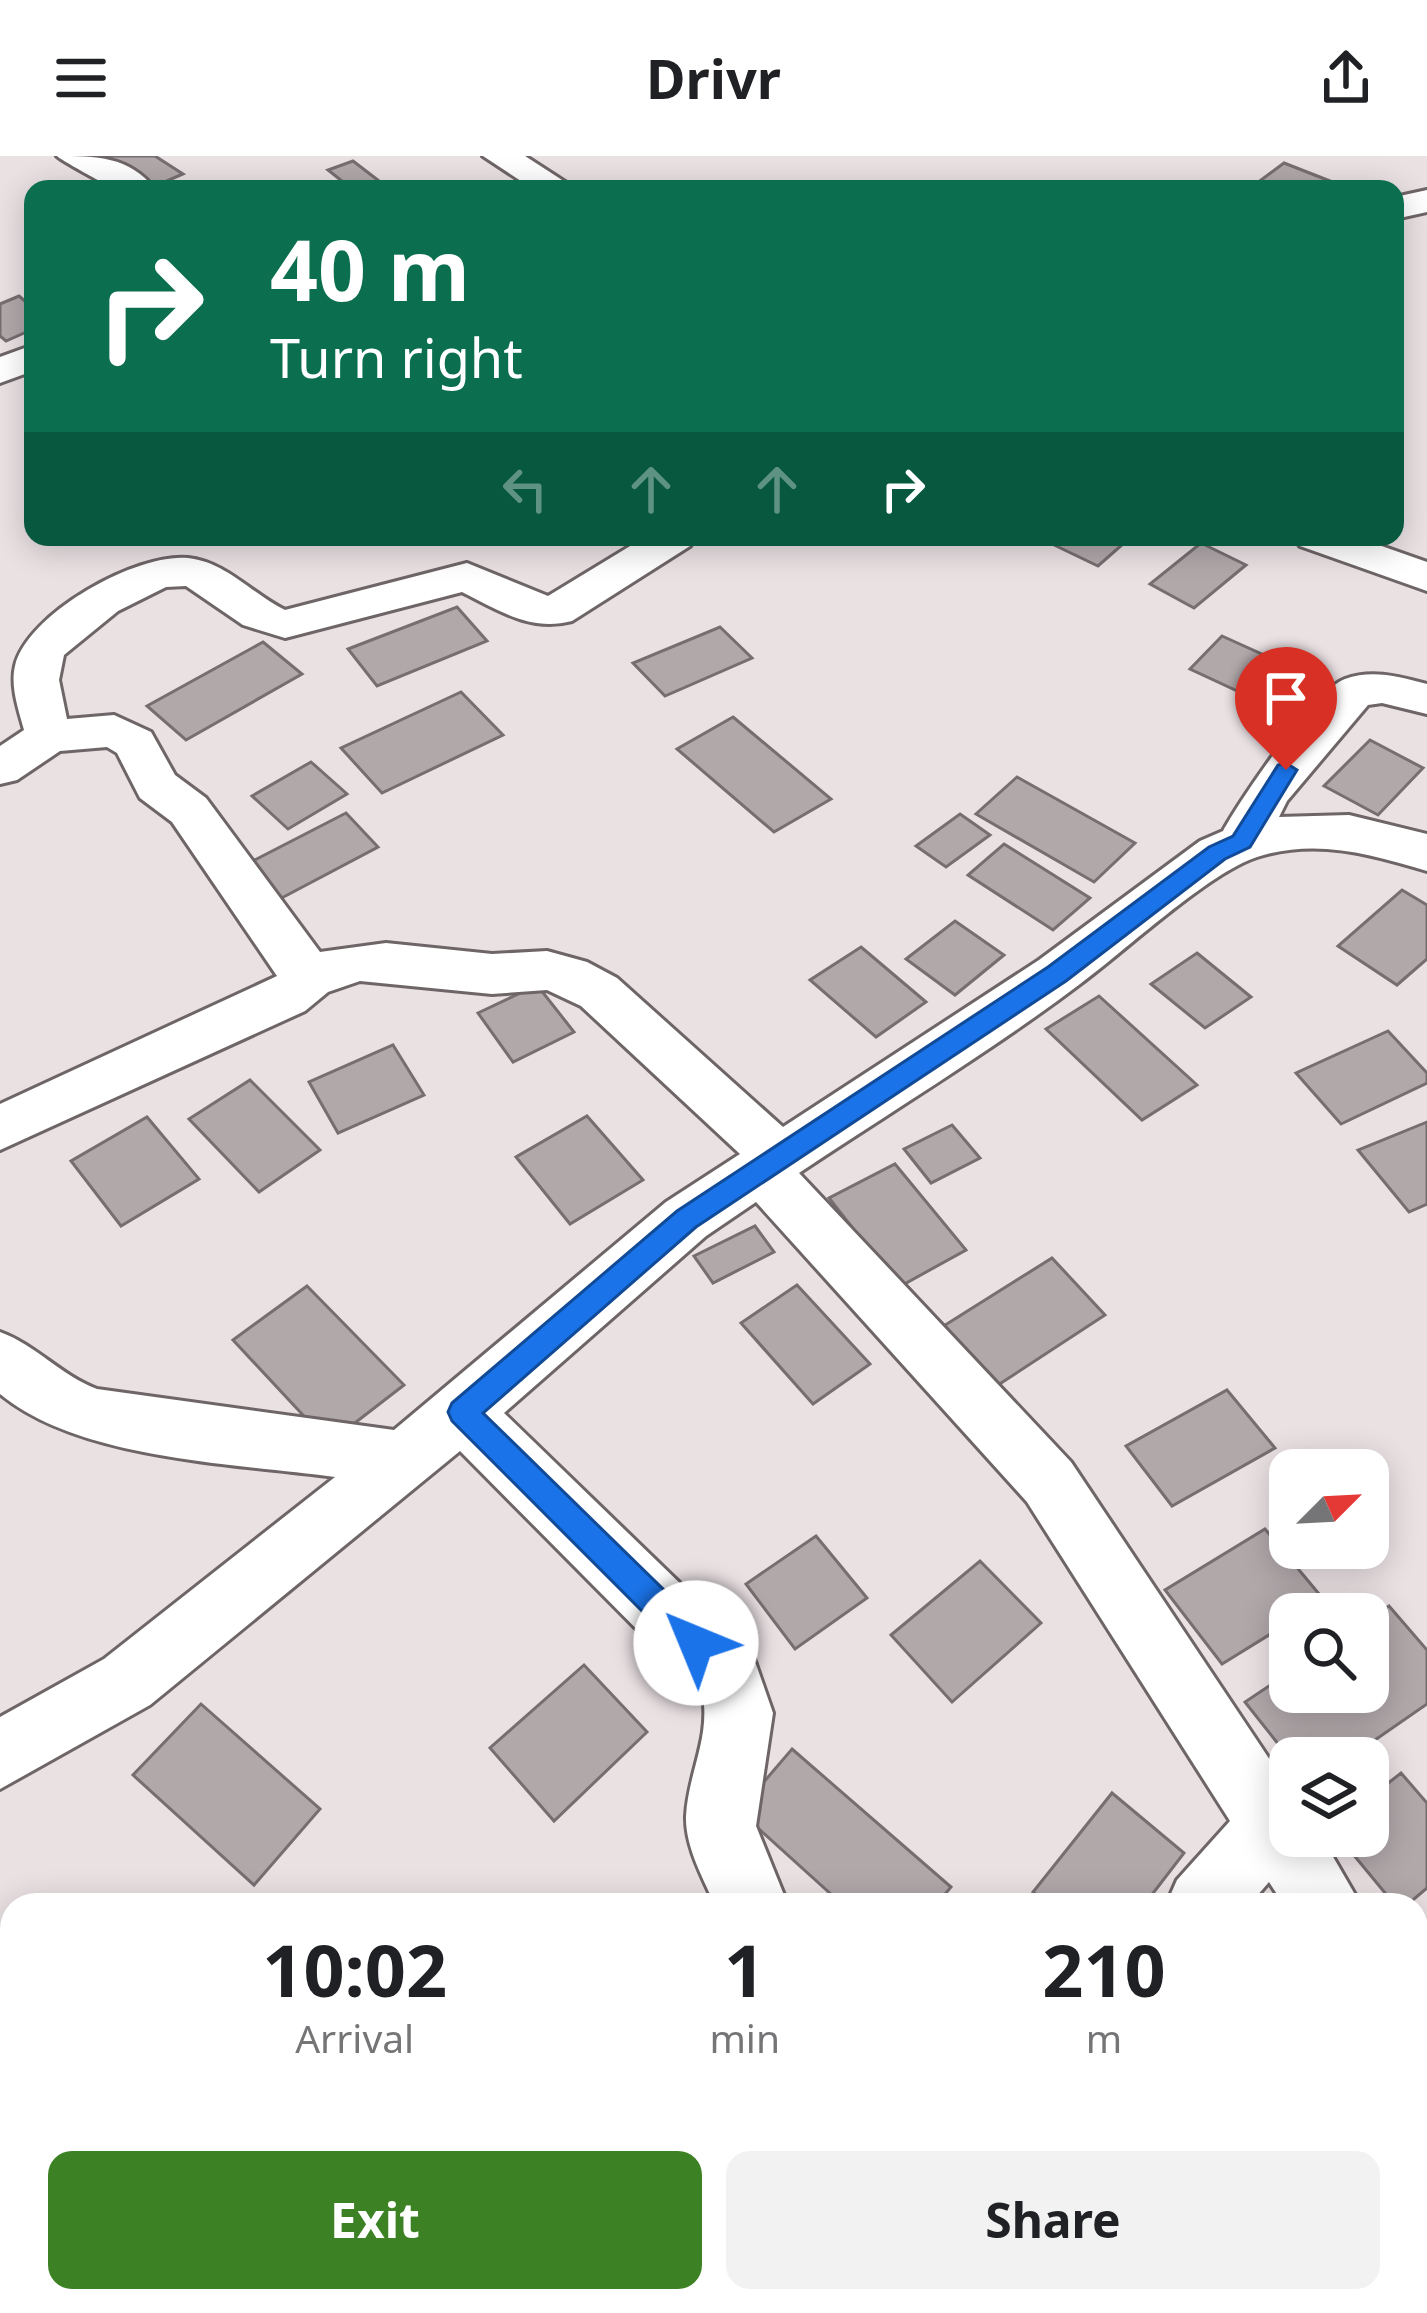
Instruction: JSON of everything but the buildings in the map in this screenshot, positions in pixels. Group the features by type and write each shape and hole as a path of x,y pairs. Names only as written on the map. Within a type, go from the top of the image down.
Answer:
{"street":[{"path":"74,156 113,170 126,180"},
{"path":"500,156 541,180"},
{"path":"49,736 36,669 44,650 56,632 146,577 166,571 193,572 263,621 285,624 467,577 532,610 556,611 661,546"},
{"path":"1340,546 1427,577"},
{"path":"1242,842 1268,792 1354,692 1382,688 1427,699"},
{"path":"0,768 49,736 114,731 135,742 157,786 189,810 303,967 303,981"},
{"path":"0,1755 127,1682 462,1412 686,1219 1057,974 1217,853 1242,842 1304,829 1378,835 1427,854"},
{"path":"0,1129 287,997 303,981 372,961 492,974 532,968 564,970 598,992 769,1163 1049,1482 1269,1819"},
{"path":"0,1358 49,1398 97,1416 405,1459"},
{"path":"462,1412 729,1676 743,1706 721,1818 730,1856 747,1893"},
{"path":"1213,1893 1269,1830"},
{"path":"1294,1857 1317,1893"}],"route":[{"path":"696,1643 462,1412 686,1219 1057,974 1217,853 1242,842 1268,792 1286,770"}]}
